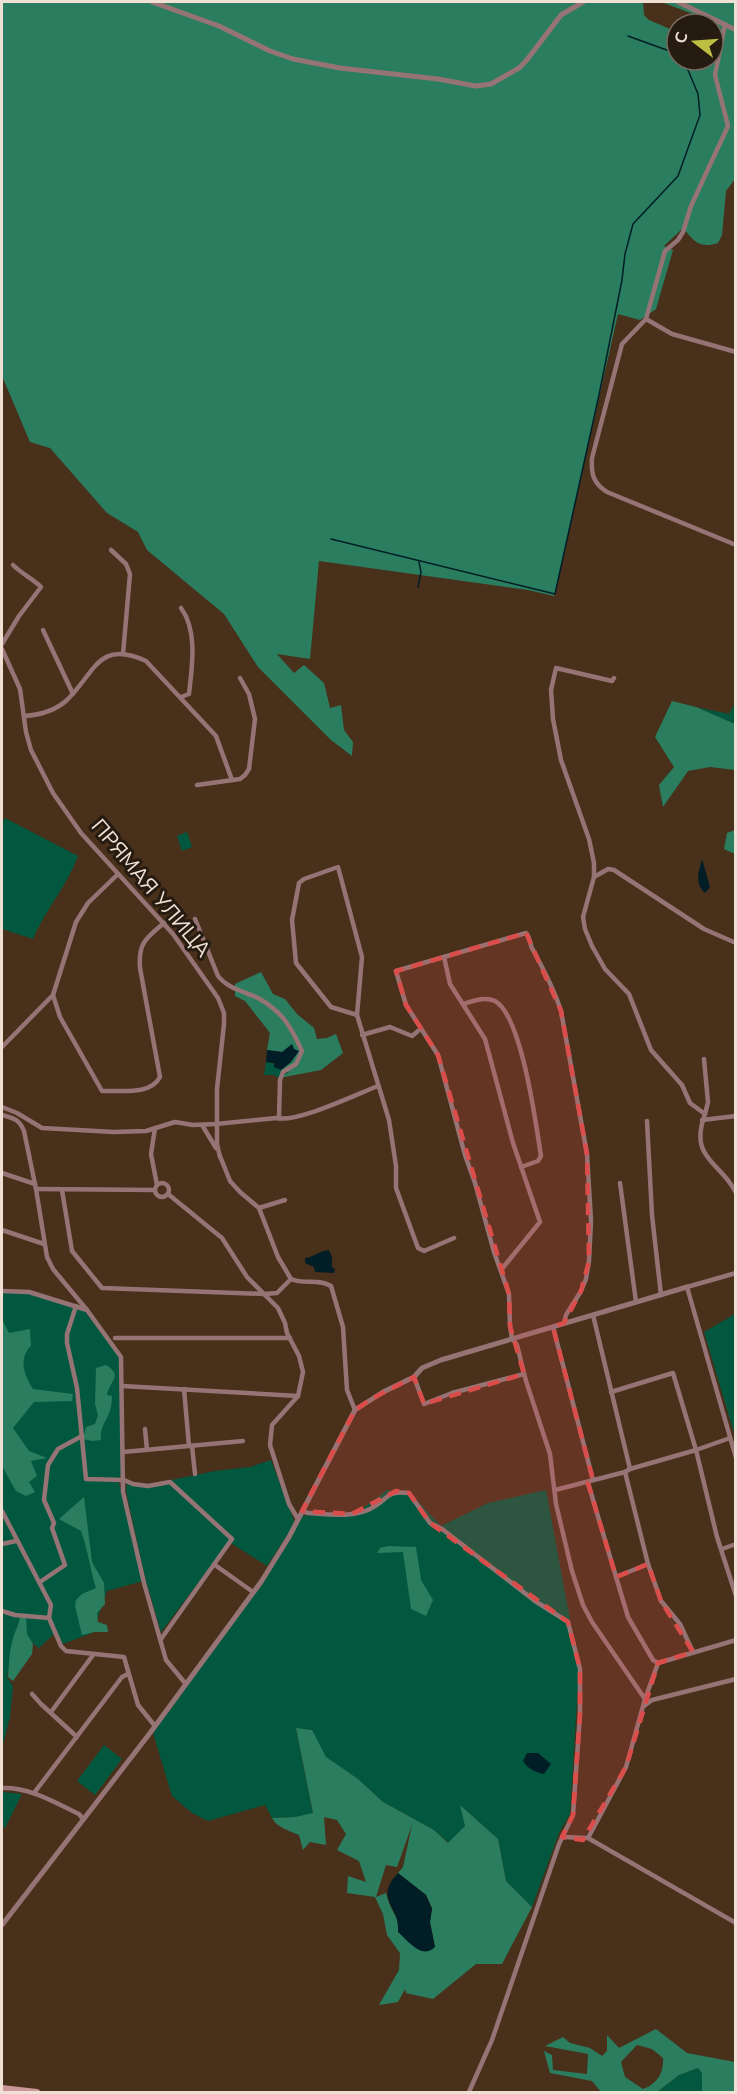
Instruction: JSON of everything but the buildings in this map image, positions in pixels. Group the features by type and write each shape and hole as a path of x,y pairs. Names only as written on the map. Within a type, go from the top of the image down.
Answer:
{"main road":[{"path":"2,2088 37,2092"}],"street":[{"path":"152,2 219,26 270,51 299,60 476,86 491,84 519,68 561,15 583,2"},
{"path":"678,2 699,12"},
{"path":"725,24 735,30"},
{"path":"716,72 728,126 691,206 683,232 665,252 646,319 622,344 592,458 592,477 598,486 607,492 680,527 735,545"},
{"path":"646,319 672,334 735,352"},
{"path":"111,550 126,564 130,574 123,654"},
{"path":"2,644 41,587 13,565"},
{"path":"181,609 187,617 191,631 191,651 189,694 181,698"},
{"path":"44,630 72,694"},
{"name":"ПРЯМАЯ УЛИЦА","path":"2,649 20,689 31,750 53,793 81,833 164,923 209,984 224,1013 216,1125 220,1158"},
{"path":"24,716 50,711 67,700 100,661 112,655 123,654 146,661 216,736 232,780"},
{"path":"614,678 612,681 556,668 551,690 553,719 561,760 590,839 594,863 594,877 583,917 585,929 605,969 629,994 651,1050 682,1085 690,1103 705,1114"},
{"path":"196,785 232,780 245,775 249,769 255,719 249,694 240,678"},
{"path":"357,1015 331,1007 296,963 292,920 299,883 304,879 338,867 362,957 357,1015 389,1120 393,1139 396,1188 418,1248 424,1251 454,1238"},
{"path":"594,877 608,869 614,870 704,929 735,943"},
{"path":"2,1047 53,995 76,922 88,903 118,874"},
{"path":"195,919 218,976 227,985 258,998 283,1016 302,1051 296,1064 284,1072 280,1080 279,1118"},
{"path":"53,995 60,1017 102,1091 141,1090 152,1087 160,1077 140,968 140,952 144,940 164,923"},
{"path":"564,1323 586,1279 589,1261 591,1221 587,1154 564,1025 556,996 526,933 396,971 406,1005 438,1055 465,1155 510,1294 512,1338 517,1345 550,1454 572,1571 583,1605 592,1622 645,1699"},
{"path":"444,957 450,984 485,1039 540,1222 501,1270"},
{"path":"463,1004 483,999 494,1000 503,1007 525,1062 541,1156 538,1161 522,1167"},
{"path":"362,1035 390,1027 412,1036 418,1031"},
{"path":"704,1059 708,1102 702,1120 701,1135 704,1152 712,1164 732,1184 735,1193"},
{"path":"2,1107 42,1128 114,1132 146,1131 175,1122 216,1125 284,1119 301,1115 378,1086"},
{"path":"2,1115 21,1123 36,1186 44,1244 53,1269 121,1356 123,1491 144,1582 166,1660 185,1683"},
{"path":"702,1120 735,1116"},
{"path":"647,1121 652,1215 662,1294"},
{"path":"202,1125 210,1135 230,1181 259,1208 278,1257 291,1279 306,1282 319,1281 331,1286 343,1326 347,1390 355,1410"},
{"path":"154,1128 151,1154 156,1187 160,1197 168,1194"},
{"path":"2,1173 36,1186 62,1190 156,1187 166,1183 170,1189 168,1194"},
{"path":"620,1183 636,1302"},
{"path":"62,1190 72,1251 102,1288 265,1294 277,1293 291,1279"},
{"path":"168,1194 222,1238 247,1277 279,1308 303,1372 298,1396 272,1425 270,1445 289,1504 298,1519"},
{"path":"259,1208 285,1200"},
{"path":"2,1230 44,1244"},
{"path":"2,1925 155,1726 253,1592 289,1537 355,1410 377,1395 414,1377 422,1368 441,1360 735,1273"},
{"path":"687,1287 735,1458"},
{"path":"2,1291 29,1292 87,1310"},
{"path":"76,1306 67,1334 67,1343 77,1388 86,1479 124,1480 148,1486 170,1482 232,1539 160,1639"},
{"path":"593,1315 648,1564 662,1601 680,1624 693,1652"},
{"path":"553,1327 590,1482 628,1617 653,1660 658,1663 735,1640"},
{"path":"116,1338 290,1338"},
{"path":"610,1392 673,1373 735,1596"},
{"path":"414,1377 424,1404 452,1393 524,1374"},
{"path":"122,1386 298,1396"},
{"path":"184,1389 195,1474"},
{"path":"146,1429 147,1450"},
{"path":"40,1582 65,1565 52,1528 54,1523 44,1500 48,1465 58,1449 82,1436"},
{"path":"555,1490 590,1482 730,1438"},
{"path":"123,1452 243,1441"},
{"path":"302,1511 352,1514 370,1509 388,1494 396,1491 409,1492 430,1523 442,1529 519,1589 568,1623 580,1669 573,1815 562,1837 492,2040 469,2092"},
{"path":"2,1511 51,1605 50,1618 61,1646 66,1651 124,1657 138,1705 155,1726"},
{"path":"2,1544 16,1541"},
{"path":"722,1549 735,1544"},
{"path":"616,1577 648,1564"},
{"path":"214,1565 253,1592"},
{"path":"2,1611 15,1615 50,1618"},
{"path":"51,1712 93,1655"},
{"path":"588,1838 626,1767 645,1699 658,1663"},
{"path":"34,1793 122,1677 128,1674"},
{"path":"644,1706 652,1700 735,1679"},
{"path":"32,1694 78,1737"},
{"path":"2,1788 17,1788 34,1793 79,1814 83,1819"},
{"path":"562,1837 588,1838 735,1923"}],"highlighted area":[{"path":"526,933 561,1011 587,1154 589,1261 581,1291 564,1323 553,1327 593,1480 588,1483 616,1577 648,1564 661,1601 693,1652 658,1663 626,1767 583,1840 562,1837 573,1815 580,1714 580,1669 568,1622 430,1523 409,1493 396,1491 352,1514 302,1511 355,1410 371,1399 414,1377 424,1404 524,1374 510,1326 509,1294 438,1055 406,1005 396,971"}],"green space":[{"path":"2,2 643,2 644,15 649,20 665,27 665,72 725,72 725,12 688,12 664,2 735,2 735,179 726,191 722,235 718,243 706,245 698,243 683,228 664,246 673,250 656,309 640,320 618,314 554,596 528,590 319,561 310,659 277,654 294,673 304,665 324,683 330,708 341,705 344,730 353,742 352,756 331,740 258,667 224,614 147,550 138,532 107,513 50,448 30,442 2,376"},
{"path":"672,701 696,707 735,724 735,770 710,767 688,771 663,807 659,785 674,767 655,737"},
{"path":"735,703 735,724 696,707 729,714"},
{"path":"5,818 78,856 33,939 2,929 2,823"},
{"path":"735,830 736,854 724,849 727,833"},
{"path":"187,832 192,847 182,851 177,836"},
{"path":"261,972 273,994 285,999 297,1014 314,1028 317,1039 336,1034 343,1053 321,1070 279,1078 289,1072 281,1070 291,1062 282,1052 267,1050 270,1033 245,1001 235,996 235,984"},
{"path":"266,1062 290,1071 279,1078 274,1075 264,1075"},
{"path":"2,1290 19,1290 84,1310 119,1356 122,1473 118,1479 143,1581 107,1591 92,1633 63,1644 54,1634 39,1648 19,1633 7,1677 13,1686 10,1717 2,1748"},
{"path":"735,1314 735,1436 704,1332"},
{"path":"2,1319 9,1333 30,1329 31,1346 25,1356 24,1367 33,1389 73,1394 72,1401 34,1402 13,1428 29,1451 47,1458 31,1461 37,1476 29,1482 35,1492 26,1496 16,1491 2,1466"},
{"path":"106,1365 115,1376 108,1390 107,1395 112,1396 112,1403 102,1428 101,1440 83,1439 86,1427 95,1424 98,1415 95,1404 96,1368"},
{"path":"271,1460 295,1523 267,1566 229,1542 161,1632 145,1578 126,1491 127,1482 152,1484 215,1471 250,1467"},
{"path":"387,1490 410,1493 441,1526 488,1503 546,1490 579,1668 570,1814 559,1833 532,1907 506,1881 498,1839 461,1806 465,1826 449,1843 434,1830 383,1802 358,1779 325,1757 312,1730 296,1729 313,1814 272,1818 265,1805 208,1821 192,1813 172,1796 153,1733 263,1581 301,1516 358,1512"},
{"path":"84,1497 92,1562 104,1583 105,1604 97,1613 98,1622 107,1625 108,1632 82,1635 75,1606 76,1600 82,1594 96,1588 81,1531 59,1519"},
{"path":"416,1547 421,1580 433,1600 426,1616 411,1609 403,1552 377,1553 380,1548"},
{"path":"20,1616 26,1618 27,1634 33,1644 32,1654 13,1681 8,1677 9,1658"},
{"path":"296,1728 312,1730 326,1757 358,1779 383,1802 434,1830 448,1843 465,1826 460,1805 498,1839 506,1881 532,1907 502,1964 476,1964 433,1999 406,1993 405,1989 398,2002 379,2005 399,1970 400,1953 387,1935 383,1914 375,1897 347,1893 348,1876 366,1882 359,1861 337,1850 346,1834 337,1820 324,1817 326,1845 310,1842 303,1850 299,1835 280,1826 272,1818 313,1813","holes":["412,1825 403,1867 398,1873 426,1895 432,1908 430,1922 435,1947 398,1920 386,1893 376,1897 386,1865 397,1867"]},
{"path":"104,1745 122,1759 95,1795 77,1781"},
{"path":"2,1792 22,1794 5,1828 2,1826"},
{"path":"656,2029 687,2053 735,2062 735,2092 702,2092 702,2073 698,2068 679,2075 657,2092 601,2092 592,2081 550,2073 544,2051 552,2055 553,2070 587,2074 588,2054 545,2046 563,2037 570,2043 590,2048 602,2056 607,2051 607,2035 619,2048","holes":["637,2045 652,2049 663,2058 662,2068 656,2081 643,2089 625,2077 621,2062"]},
{"path":"698,2068 702,2073 702,2092 657,2092 679,2075"}],"water":[{"path":"702,859 710,887 705,893 698,881"},
{"path":"292,1044 294,1049 299,1051 281,1070 274,1067 274,1063 266,1062 267,1050 282,1052"},
{"path":"329,1250 332,1267 335,1269 334,1273 315,1272 314,1267 305,1263 305,1258"},
{"path":"527,1753 538,1753 551,1764 544,1774 532,1770 525,1764 523,1761"},
{"path":"398,1873 426,1895 432,1909 430,1922 435,1947 425,1952 411,1945 398,1932 398,1923 388,1897 388,1890"}],"waterway":[{"path":"628,36 665,49"},
{"path":"331,539 555,594 599,395 625,254 633,224 678,176 700,115 698,94 689,72"},
{"path":"418,587 421,572 419,562"}]}
